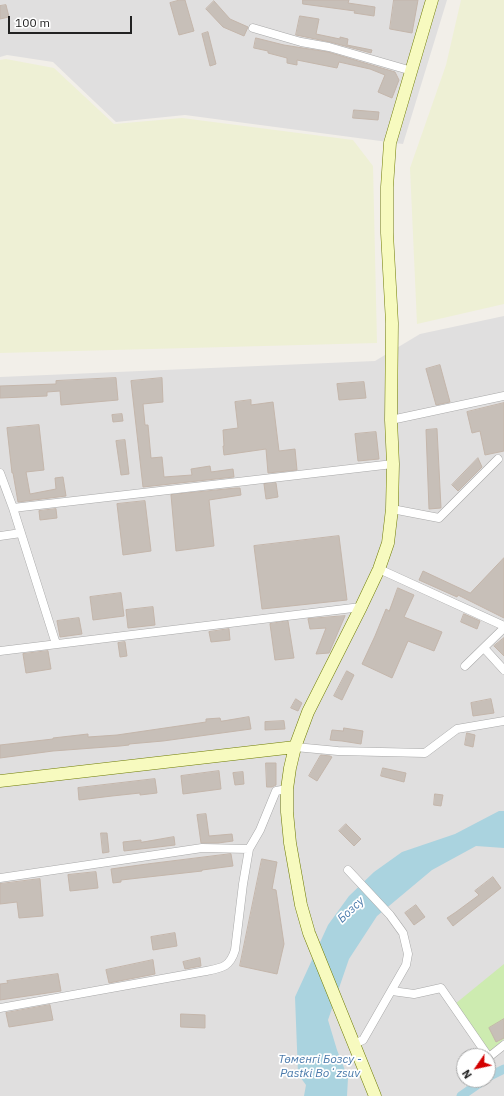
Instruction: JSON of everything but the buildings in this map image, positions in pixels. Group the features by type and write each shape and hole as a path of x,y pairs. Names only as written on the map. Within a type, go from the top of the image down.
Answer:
{"main road":[{"path":"375,1096 309,933 301,905 290,843 287,812 287,789 295,747 308,712 379,569 388,543 392,509 393,464 391,420 392,323 387,233 387,187 390,143 432,0"},
{"path":"0,781 295,747"}],"street":[{"path":"254,28 300,42 329,47 412,71"},
{"path":"391,420 504,396"},
{"path":"392,509 439,518 498,459"},
{"path":"13,508 393,464"},
{"path":"0,473 13,508 56,644"},
{"path":"0,536 21,533"},
{"path":"379,569 504,627 465,666"},
{"path":"0,651 361,607"},
{"path":"484,648 504,670"},
{"path":"295,747 338,751 425,753 457,729 504,721"},
{"path":"0,1008 222,968 228,965 236,950 243,884 249,849 260,830 276,791 287,789"},
{"path":"0,878 202,848 249,849"},
{"path":"348,870 390,915 403,933 408,954 406,965 363,1040 354,1044"},
{"path":"392,991 414,994 441,988 482,1048"},
{"path":"496,1051 504,1045"}],"shaded area":[{"path":"0,0 447,0 403,144 185,115 116,122 53,62 7,55 0,57"},
{"path":"504,316 504,1096 0,1096 0,377 375,361 420,334"}],"green space":[{"path":"461,0 504,0 504,304 417,324 410,168 446,65"},
{"path":"6,59 54,68 114,124 182,118 353,140 373,166 377,343 0,353 0,60"},
{"path":"504,964 504,1039 494,1048 486,1048 455,1004"}],"water":[{"name":"Төменгі Бозсу - Pastki Boʻzsuv","path":"499,811 504,811 504,848 476,846 432,870 377,916 349,959 328,1020 337,1050 348,1078 347,1096 304,1096 306,1085 298,1074 295,997 328,925 349,896 374,872 402,852 455,834"}],"waterway":[{"path":"496,1073 504,1069"},
{"path":"461,1096 472,1088"}],"water label":[{"name":"Бозсу","path":"351,910"}]}
